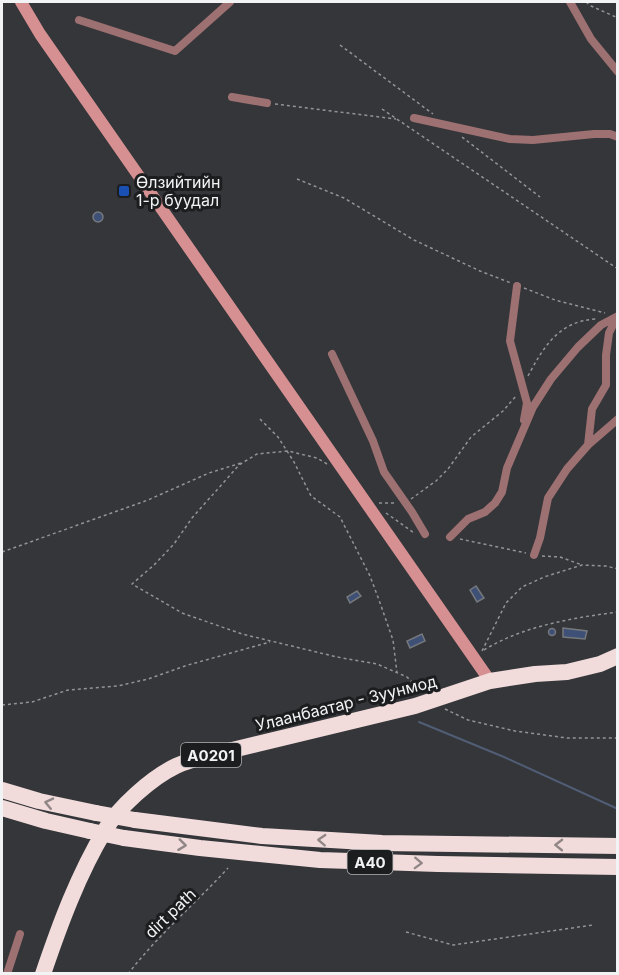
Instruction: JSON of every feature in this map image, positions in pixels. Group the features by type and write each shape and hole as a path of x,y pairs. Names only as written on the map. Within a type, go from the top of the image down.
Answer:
{"highway":[{"name":"A0201","path":"490,681 535,674 597,655 618,655"},
{"name":"Улаанбаатар - Зуунмод","path":"44,974 75,888 106,828 142,788 159,776 175,766 196,759 431,701 490,681"},
{"name":"A40","path":"2,790 39,801 135,820 262,836 382,843 618,846"},
{"name":"A40","path":"2,808 46,821 124,838 320,860 618,867"}],"main road":[{"path":"21,2 40,34 479,656 490,681"}],"street":[{"path":"79,20 175,51 230,2"},
{"path":"570,2 591,39 618,72"},
{"path":"232,97 267,103"},
{"path":"414,118 510,140 594,134 610,134 618,137"},
{"path":"517,285 510,341 526,403 523,429"},
{"path":"450,537 468,519 485,512 499,498 507,468 533,407 578,347 601,325 618,316"},
{"path":"588,445 592,409 606,384 609,333 618,316"},
{"path":"332,354 384,472 425,534"},
{"path":"534,555 548,498 567,469 588,445 618,419"},
{"path":"7,974 20,934"}],"path":[{"path":"586,2 618,18"},
{"path":"267,103 396,119"},
{"path":"382,110 618,269"},
{"path":"297,179 344,198 414,240"},
{"path":"408,500 436,481 448,469 471,437 503,411 555,336 568,326 584,320 618,316"},
{"path":"260,419 278,437 311,496 340,517 370,576 379,600 393,640 396,673"},
{"path":"326,464 316,458 288,452 257,454 238,465 192,518 174,544 132,584 182,613 242,634 336,657 377,664 406,677 431,701 468,720 515,731 567,738 618,738"},
{"path":"2,552 148,500 209,473 245,461"},
{"path":"373,502 401,502"},
{"path":"479,656 506,603 522,587 544,577 582,565 618,569"},
{"path":"479,656 497,642 519,633 576,618 618,612"},
{"path":"2,705 32,702 68,690 118,686 148,679 188,665 271,642"},
{"name":"dirt path","path":"128,974 151,945 228,868"},
{"path":"406,932 453,945 592,925"}],"building":[{"path":"98,212 102,213 102,221 98,222 94,221 93,217 94,213"},
{"path":"476,586 484,598 477,602 470,590"},
{"path":"357,591 361,596 350,603 347,597"},
{"path":"563,628 587,631 585,639 563,637"},
{"path":"552,629 555,632 552,635 549,632"},
{"path":"422,634 425,641 410,648 407,641"}],"waterway":[{"path":"419,722 504,757 618,809"}],"place":[{"name":"Өлзийтийн 1-р буудал","path":"124,191"}]}
